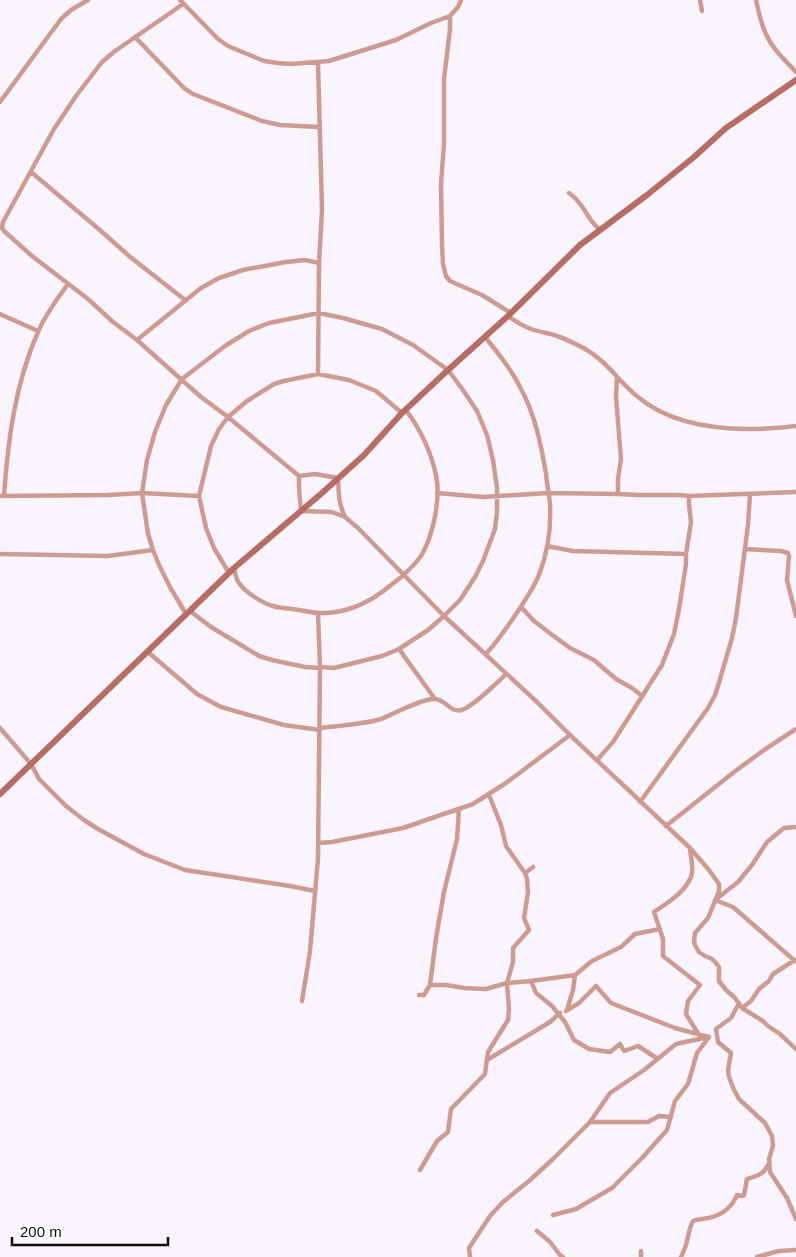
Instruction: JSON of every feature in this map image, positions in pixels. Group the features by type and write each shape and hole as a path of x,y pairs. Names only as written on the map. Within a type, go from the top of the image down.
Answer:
{"street":[{"path":"0,102 60,19 88,0"},
{"path":"338,478 315,474 299,476 201,397 137,340 4,231 2,228 3,222 54,129 102,62 115,50 163,18 181,2 218,39 228,46 250,56 278,64 291,64 329,61 396,40 450,16 461,0"},
{"path":"700,0 702,11"},
{"path":"756,0 768,40 796,72"},
{"path":"450,16 444,79 444,144 441,184 443,264 446,276 450,281 482,295 519,323 532,329 555,335 586,349 610,368 640,399 668,415 704,425 752,429 796,426"},
{"path":"135,37 184,88 193,94 280,125 319,127"},
{"path":"318,63 322,210 319,263 318,374"},
{"path":"0,794 231,571 364,455 404,412 580,245 647,195 726,128 796,80"},
{"path":"31,172 129,256 185,300"},
{"path":"569,193 582,205 596,227 601,230"},
{"path":"137,340 185,300 219,278 243,270 286,262 305,260 319,263"},
{"path":"68,284 38,331 21,378 14,406 2,496 142,493 199,496"},
{"path":"319,313 382,329 414,345 448,370 477,411 487,435 493,460 497,512 495,529 475,577 460,600 444,616 428,630 399,648 382,656 334,668 305,667 259,656 188,613 166,580 153,550 148,534 142,493 154,432 166,405 182,379 225,346 249,331 269,323 319,313"},
{"path":"0,314 38,331"},
{"path":"485,337 513,374 531,409 542,447 550,504 547,546 540,572 521,607 486,654"},
{"path":"318,374 349,380 376,390 404,412 416,424 431,458 436,476 437,493 434,520 429,540 420,557 404,575 384,592 362,605 326,613 273,606 254,597 238,582 214,548 206,528 199,496 211,446 219,429 228,417 247,401 274,384 318,374"},
{"path":"618,378 616,398 620,459 618,494"},
{"path":"299,476 301,511"},
{"path":"338,478 340,506 345,517"},
{"path":"437,493 483,497 548,493 689,496 796,492"},
{"path":"640,802 708,708 714,695 732,638 736,618 748,526 750,494"},
{"path":"597,760 613,742 662,666 674,634 684,582 691,522 689,496"},
{"path":"301,511 332,512 345,517 380,549 444,616 690,848 719,884 719,891 708,918 695,933 694,942 699,952 716,963 719,967 719,981 742,1008 764,1021 796,1049"},
{"path":"547,546 573,551 686,554"},
{"path":"745,549 788,553 787,580 796,616"},
{"path":"0,554 108,556 153,550"},
{"path":"521,607 534,621 570,648 594,660 616,679 642,696"},
{"path":"302,1001 310,952 318,876 320,667 318,613"},
{"path":"399,648 435,699 454,710 466,708 506,674"},
{"path":"148,652 197,694 221,707 284,724 320,729 353,724 380,719 435,699"},
{"path":"0,728 30,764 39,779 66,806 84,820 144,854 185,870 315,891"},
{"path":"666,826 734,772 796,729"},
{"path":"318,843 403,828 459,810 489,795 570,735"},
{"path":"420,1170 437,1142 448,1132 451,1109 485,1074 488,1052 508,1020 509,1009 506,983 513,962 513,948 529,930 524,918 528,892 527,879 506,846 501,825 489,795"},
{"path":"419,995 424,995 430,985 444,892 457,839 459,810"},
{"path":"715,900 738,882 767,842 784,828 796,827"},
{"path":"690,848 692,875 682,891 654,912 663,939 663,956 700,985 688,1001 686,1014 699,1034"},
{"path":"525,874 533,867"},
{"path":"715,900 733,907 795,960 773,974 751,1001 742,1008"},
{"path":"430,985 486,989 506,983 575,975 592,960 621,947 635,934 660,929"},
{"path":"566,1011 575,975"},
{"path":"531,981 536,993 552,1006 565,1022 574,1040 589,1049 610,1052 620,1044 624,1051 638,1046 658,1059"},
{"path":"487,1060 550,1022 558,1014 579,1003 596,986 611,1003 675,1028 709,1037"},
{"path":"681,1257 686,1247 688,1230 693,1221 721,1214 735,1201 737,1195 744,1195 747,1179 756,1178 764,1173 773,1146 772,1136 765,1123 737,1095 729,1077 730,1053 718,1042 716,1029 731,1018 739,1003"},
{"path":"470,1257 469,1248 490,1216 590,1122 610,1093 644,1070 676,1044 709,1037"},
{"path":"553,1215 576,1209 612,1188 667,1130 675,1101 688,1084 697,1053 709,1037"},
{"path":"590,1122 648,1122 658,1116 671,1117"},
{"path":"769,1162 770,1172 787,1198 796,1219"},
{"path":"538,1232 563,1257"},
{"path":"757,1257 779,1251 796,1250"}]}
